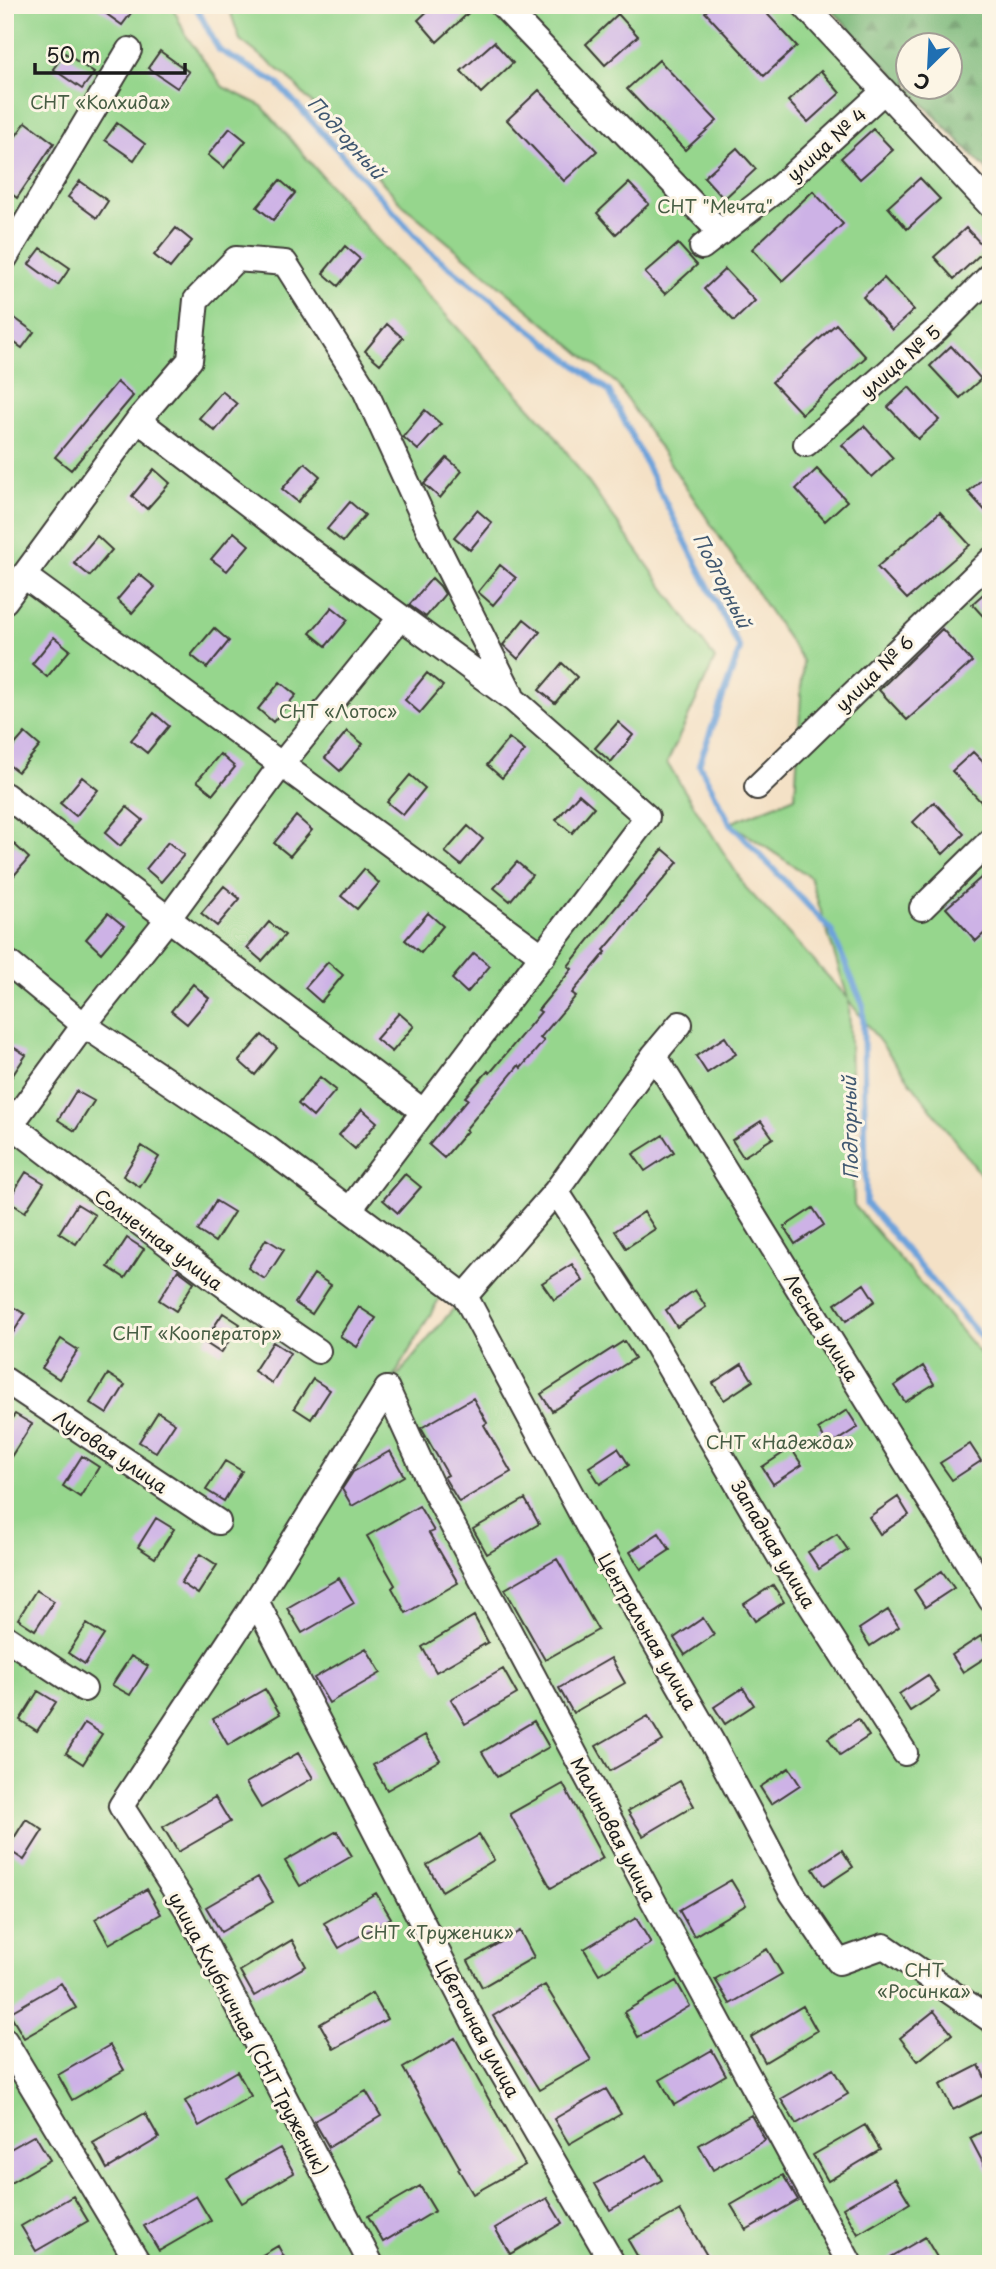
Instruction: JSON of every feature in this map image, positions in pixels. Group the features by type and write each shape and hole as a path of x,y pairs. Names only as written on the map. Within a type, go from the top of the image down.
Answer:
{"street":[{"name":"улица № 4","path":"502,5 712,240 777,189 883,92"},
{"path":"804,5 991,206"},
{"path":"5,258 129,50"},
{"path":"5,601 138,420 190,360 196,300 236,259 285,263 364,388 429,530 514,700"},
{"name":"улица № 5","path":"806,444 936,330 991,275"},
{"path":"138,420 286,533 514,700 647,817 350,1209"},
{"name":"улица № 6","path":"757,787 991,561"},
{"path":"24,576 543,956"},
{"path":"7,1126 168,919 281,765 401,617"},
{"path":"5,795 424,1112"},
{"path":"922,908 991,840"},
{"path":"5,960 84,1025 267,1148 465,1296 556,1191 654,1055 680,1024"},
{"name":"Лесная улица","path":"654,1055 991,1600"},
{"name":"Солнечная улица","path":"7,1126 184,1258 318,1351"},
{"name":"Западная улица","path":"556,1191 653,1340 780,1557 905,1753"},
{"name":"Центральная улица","path":"465,1296 587,1526 712,1742 792,1893 839,1962 884,1945 991,2020"},
{"name":"Луговая улица","path":"5,1380 218,1522"},
{"name":"Малиновая улица","path":"256,1601 387,1389 450,1520 850,2264"},
{"name":"улица Клубничная (СНТ Труженик)","path":"256,1601 121,1806 187,1909 371,2264"},
{"name":"Цветочная улица","path":"256,1601 482,2040 612,2264"},
{"path":"5,1637 84,1689"},
{"path":"5,2041 139,2264"}],"green space":[{"path":"5,5 172,5 185,34 223,87 262,106 369,231 550,429 715,659 667,763 746,888 848,998 810,877 730,823 795,797 803,661 616,383 403,205 288,77 240,40 228,5 804,5 991,205 991,1188 849,1001 854,1205 991,1366 991,2264 5,2264","holes":["453,1275 464,1296 390,1384"]},
{"path":"827,5 991,5 991,174 921,102 964,102 964,32 894,32 894,74"}],"building":[{"path":"94,5 137,5 122,25"},
{"path":"434,5 477,5 437,42 418,20"},
{"path":"713,5 759,5 797,46 764,76 705,12"},
{"path":"618,14 638,36 605,65 586,44"},
{"path":"494,42 513,63 481,93 461,71"},
{"path":"160,51 189,72 177,88 148,68"},
{"path":"65,53 94,73 82,89 53,69"},
{"path":"659,60 717,121 685,150 627,89"},
{"path":"821,71 840,93 808,122 788,101"},
{"path":"539,90 597,151 564,181 507,120"},
{"path":"26,122 54,143 17,198 5,189 5,151"},
{"path":"117,123 145,144 134,160 105,140"},
{"path":"230,128 246,141 224,168 208,155"},
{"path":"873,129 893,150 860,179 841,158"},
{"path":"737,148 756,169 724,199 704,177"},
{"path":"920,178 940,199 907,229 888,207"},
{"path":"280,180 295,193 273,220 257,207"},
{"path":"80,181 108,201 97,218 68,197"},
{"path":"629,183 649,204 616,234 597,213"},
{"path":"813,191 843,224 782,281 752,249"},
{"path":"176,228 192,241 170,268 154,255"},
{"path":"966,228 986,249 954,279 934,257"},
{"path":"678,244 697,265 665,294 645,273"},
{"path":"345,246 360,259 338,286 323,273"},
{"path":"41,248 70,268 58,285 29,264"},
{"path":"725,269 755,301 734,321 704,289"},
{"path":"884,278 914,310 892,330 863,297"},
{"path":"5,311 34,332 22,348 5,336"},
{"path":"387,324 403,338 380,364 365,351"},
{"path":"836,324 866,357 802,414 772,382"},
{"path":"951,346 981,379 960,398 930,366"},
{"path":"117,382 133,396 71,470 55,457"},
{"path":"909,387 939,420 918,439 888,407"},
{"path":"222,391 237,404 215,431 199,418"},
{"path":"425,410 441,424 418,450 403,437"},
{"path":"864,426 893,458 872,477 842,445"},
{"path":"447,458 462,471 440,498 424,484"},
{"path":"305,463 320,476 298,502 282,489"},
{"path":"154,469 170,483 147,509 132,496"},
{"path":"817,469 847,501 825,521 796,489"},
{"path":"991,471 991,517 968,492"},
{"path":"350,502 365,515 343,542 327,529"},
{"path":"477,510 492,523 470,550 454,537"},
{"path":"940,512 970,545 907,599 877,567"},
{"path":"234,532 249,545 227,571 211,559"},
{"path":"97,536 112,550 90,576 74,563"},
{"path":"500,565 516,578 493,605 478,592"},
{"path":"139,574 155,587 132,613 117,600"},
{"path":"432,578 445,594 426,617 409,605"},
{"path":"991,587 991,625 972,604"},
{"path":"332,607 348,620 326,646 310,633"},
{"path":"524,619 540,632 518,659 503,645"},
{"path":"214,628 229,641 207,668 191,655"},
{"path":"942,629 972,662 907,720 879,690"},
{"path":"54,637 70,650 47,677 32,664"},
{"path":"562,663 577,677 555,703 539,690"},
{"path":"427,673 443,686 420,713 405,700"},
{"path":"280,682 296,695 273,722 258,709"},
{"path":"154,713 169,726 147,753 131,740"},
{"path":"618,722 633,735 611,762 595,748"},
{"path":"347,731 363,744 340,771 325,758"},
{"path":"25,733 40,746 18,772 5,762 5,756"},
{"path":"509,738 525,751 502,778 487,765"},
{"path":"973,752 991,770 991,796 982,803 952,771"},
{"path":"220,754 235,767 213,794 197,781"},
{"path":"410,775 425,788 403,815 387,802"},
{"path":"82,777 98,790 76,816 60,803"},
{"path":"579,794 594,807 572,833 556,820"},
{"path":"934,802 964,834 943,854 913,822"},
{"path":"127,807 143,820 120,846 105,833"},
{"path":"296,816 312,830 290,856 274,843"},
{"path":"468,826 483,839 461,865 445,852"},
{"path":"168,842 184,855 161,882 146,869"},
{"path":"14,844 29,858 5,886 5,854"},
{"path":"663,849 678,862 604,950 606,952 572,993 576,996 540,1038 544,1041 521,1068 519,1065 444,1158 429,1145 468,1099 465,1097 488,1071 490,1073 541,1012 538,1010 572,969 568,966"},
{"path":"517,862 532,875 510,901 494,888"},
{"path":"364,869 379,883 357,909 341,896"},
{"path":"991,869 991,927 976,941 946,908"},
{"path":"224,886 240,899 217,926 201,913"},
{"path":"108,913 124,926 101,953 86,939"},
{"path":"428,913 443,926 421,953 405,940"},
{"path":"269,922 285,935 262,961 247,948"},
{"path":"474,953 490,966 467,993 452,979"},
{"path":"328,962 343,975 321,1002 305,988"},
{"path":"193,984 209,998 187,1024 171,1011"},
{"path":"399,1013 414,1026 392,1052 376,1039"},
{"path":"262,1035 277,1048 255,1075 239,1061"},
{"path":"725,1037 736,1054 707,1073 696,1056"},
{"path":"5,1042 26,1055 5,1087"},
{"path":"320,1077 336,1090 313,1117 298,1104"},
{"path":"76,1091 94,1101 75,1131 58,1120"},
{"path":"362,1109 377,1122 355,1149 339,1135"},
{"path":"761,1121 773,1138 743,1157 732,1140"},
{"path":"663,1135 674,1152 645,1171 633,1154"},
{"path":"142,1146 159,1157 140,1187 123,1176"},
{"path":"26,1172 44,1183 25,1212 8,1201"},
{"path":"405,1174 421,1187 398,1213 383,1200"},
{"path":"216,1201 234,1212 215,1242 198,1231"},
{"path":"77,1204 95,1215 76,1244 59,1233"},
{"path":"813,1208 824,1225 795,1244 784,1227"},
{"path":"644,1212 655,1229 626,1248 615,1231"},
{"path":"127,1238 144,1249 125,1278 108,1267"},
{"path":"266,1239 284,1250 265,1279 248,1268"},
{"path":"572,1264 583,1281 554,1300 542,1283"},
{"path":"178,1270 194,1282 176,1311 159,1300"},
{"path":"314,1274 331,1285 312,1314 295,1303"},
{"path":"864,1284 875,1301 846,1321 835,1304"},
{"path":"695,1290 706,1307 677,1327 666,1310"},
{"path":"5,1302 25,1314 5,1345"},
{"path":"359,1307 376,1318 357,1347 340,1336"},
{"path":"223,1313 240,1324 221,1353 204,1342"},
{"path":"61,1339 78,1350 59,1379 42,1368"},
{"path":"624,1341 635,1358 552,1411 541,1394"},
{"path":"273,1342 290,1353 272,1383 254,1371"},
{"path":"742,1364 753,1381 724,1400 713,1383"},
{"path":"923,1366 934,1384 905,1402 894,1386"},
{"path":"108,1374 125,1385 107,1414 90,1403"},
{"path":"313,1379 330,1390 311,1419 294,1408"},
{"path":"473,1398 487,1423 484,1425 511,1472 459,1502 444,1477 448,1475 421,1428"},
{"path":"847,1410 858,1427 829,1446 818,1429"},
{"path":"158,1412 175,1423 156,1452 139,1442"},
{"path":"15,1414 32,1424 5,1466 5,1428"},
{"path":"970,1444 981,1461 952,1480 940,1463"},
{"path":"618,1448 629,1465 600,1484 589,1467"},
{"path":"791,1448 802,1465 773,1484 762,1467"},
{"path":"390,1451 404,1476 352,1506 342,1489 353,1472"},
{"path":"82,1456 99,1467 80,1497 63,1486"},
{"path":"225,1461 242,1471 224,1501 206,1490"},
{"path":"898,1497 909,1515 880,1534 869,1517"},
{"path":"525,1499 539,1524 487,1554 473,1529"},
{"path":"419,1506 434,1531 429,1533 458,1583 406,1613 392,1588 395,1585 367,1536"},
{"path":"156,1518 174,1529 155,1558 138,1547"},
{"path":"659,1533 670,1550 641,1569 630,1552"},
{"path":"837,1534 848,1550 819,1569 808,1552"},
{"path":"200,1554 217,1565 198,1594 181,1583"},
{"path":"557,1559 598,1630 545,1660 505,1589"},
{"path":"942,1571 954,1588 925,1607 914,1590"},
{"path":"339,1578 354,1603 302,1633 287,1608"},
{"path":"773,1585 784,1602 755,1621 744,1604"},
{"path":"36,1590 54,1601 35,1630 18,1619"},
{"path":"888,1610 899,1627 870,1646 859,1629"},
{"path":"474,1616 488,1642 436,1672 422,1647"},
{"path":"703,1618 714,1635 685,1655 674,1638"},
{"path":"87,1624 104,1635 85,1664 68,1653"},
{"path":"981,1636 991,1654 963,1672 952,1655"},
{"path":"366,1648 381,1673 329,1703 314,1678"},
{"path":"131,1656 148,1666 130,1695 112,1685"},
{"path":"611,1658 625,1683 573,1713 559,1688"},
{"path":"503,1669 517,1694 465,1724 451,1699"},
{"path":"928,1675 939,1692 910,1711 899,1694"},
{"path":"743,1688 754,1705 725,1724 714,1707"},
{"path":"265,1689 280,1714 228,1745 213,1719"},
{"path":"38,1691 56,1702 37,1731 20,1720"},
{"path":"648,1716 663,1741 610,1771 596,1746"},
{"path":"858,1719 869,1736 840,1755 828,1738"},
{"path":"534,1721 549,1747 497,1777 482,1752"},
{"path":"85,1723 102,1734 83,1764 66,1753"},
{"path":"425,1735 440,1760 387,1790 373,1765"},
{"path":"298,1753 313,1778 261,1808 246,1783"},
{"path":"789,1768 800,1785 771,1804 760,1787"},
{"path":"680,1781 694,1806 643,1836 628,1811"},
{"path":"563,1784 603,1858 551,1888 510,1814"},
{"path":"215,1797 230,1822 178,1852 163,1827"},
{"path":"26,1819 43,1830 24,1860 7,1849"},
{"path":"337,1831 352,1856 300,1886 285,1861"},
{"path":"479,1835 494,1860 442,1891 427,1865"},
{"path":"842,1850 853,1867 824,1886 813,1869"},
{"path":"258,1877 273,1902 221,1932 206,1907"},
{"path":"731,1880 746,1905 694,1936 679,1910"},
{"path":"147,1889 161,1914 109,1944 95,1919"},
{"path":"376,1893 391,1918 339,1948 324,1923"},
{"path":"636,1918 651,1943 599,1974 584,1949"},
{"path":"520,1931 534,1957 482,1987 468,1961"},
{"path":"292,1940 306,1966 254,1996 240,1971"},
{"path":"767,1949 782,1974 730,2004 715,1979"},
{"path":"676,1981 690,2006 638,2037 624,2012"},
{"path":"61,1983 76,2008 24,2038 9,2013"},
{"path":"545,1985 591,2060 539,2090 493,2016"},
{"path":"372,1993 387,2019 334,2049 320,2024"},
{"path":"803,2006 817,2031 765,2062 751,2037"},
{"path":"934,2011 952,2034 918,2061 900,2038"},
{"path":"455,2038 525,2165 473,2194 403,2068"},
{"path":"110,2045 124,2070 72,2100 58,2075"},
{"path":"712,2050 726,2075 674,2105 660,2080"},
{"path":"979,2065 991,2091 953,2110 940,2085"},
{"path":"833,2069 848,2094 796,2124 781,2099"},
{"path":"237,2071 251,2096 199,2126 185,2101"},
{"path":"606,2089 621,2114 569,2144 554,2119"},
{"path":"366,2091 381,2116 329,2147 314,2121"},
{"path":"145,2113 159,2138 107,2169 93,2143"},
{"path":"751,2115 765,2140 713,2170 699,2145"},
{"path":"865,2125 880,2150 828,2181 813,2155"},
{"path":"991,2127 991,2178 970,2138"},
{"path":"35,2135 50,2160 5,2186 5,2152"},
{"path":"280,2148 294,2173 242,2203 227,2178"},
{"path":"647,2155 662,2180 610,2210 595,2184"},
{"path":"783,2175 798,2200 746,2230 731,2205"},
{"path":"895,2178 910,2203 858,2234 843,2208"},
{"path":"420,2186 435,2211 383,2242 368,2216"},
{"path":"73,2196 88,2221 36,2251 21,2226"},
{"path":"196,2196 211,2221 159,2251 144,2226"},
{"path":"547,2198 562,2223 510,2254 495,2228"},
{"path":"680,2210 712,2264 642,2264 628,2240"},
{"path":"925,2237 941,2264 879,2264"},
{"path":"278,2246 288,2264 247,2264"}],"waterway":[{"name":"Подгорный","path":"195,5 219,50 277,83 429,251 609,391 740,649 699,764 730,823 831,930 863,1005 866,1203 991,1349"}],"park label":[{"name":"СНТ «Колхида»","path":"100,101"},
{"name":"СНТ \"Мечта\"","path":"715,205"},
{"name":"СНТ «Лотос»","path":"338,710"},
{"name":"СНТ «Кооператор»","path":"197,1332"},
{"name":"СНТ «Надежда»","path":"780,1441"},
{"name":"СНТ «Труженик»","path":"437,1931"},
{"name":"СНТ «Росинка»","path":"924,1979"}]}
